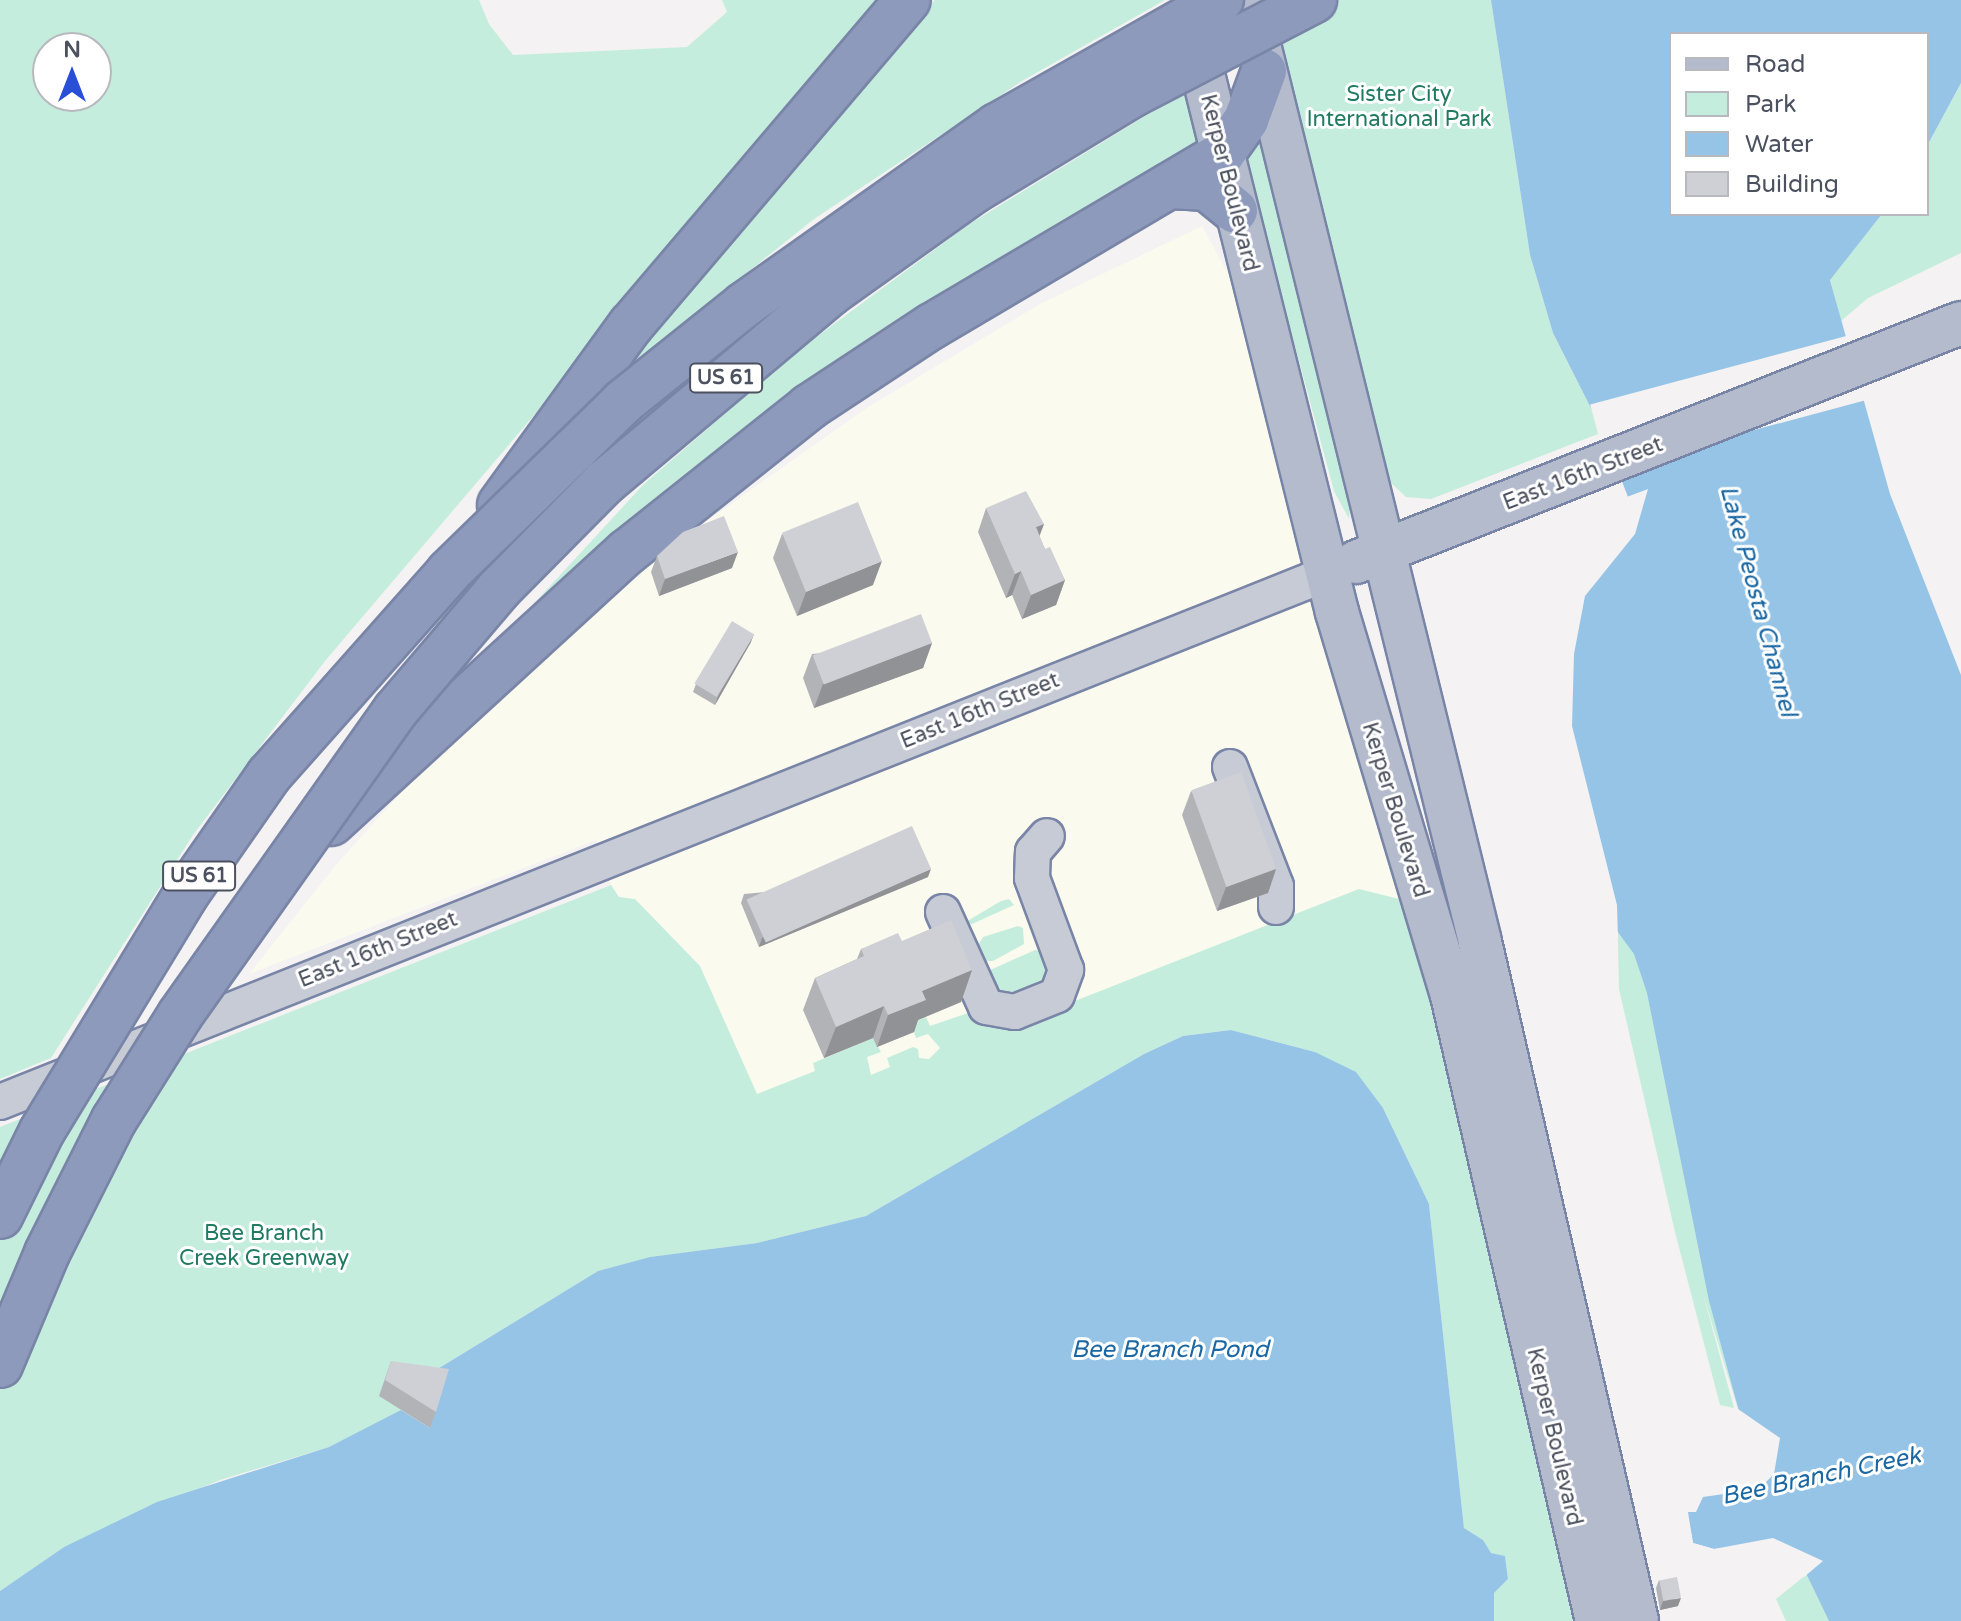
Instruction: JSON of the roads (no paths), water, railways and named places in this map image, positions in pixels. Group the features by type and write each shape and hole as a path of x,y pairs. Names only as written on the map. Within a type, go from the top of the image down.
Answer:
{"highway":[{"path":"449,572 631,325 908,0"},
{"name":"US 61","path":"0,1216 42,1131 195,882 269,775 449,572 623,402 744,305 997,126 1221,0"},
{"name":"US 61","path":"0,1365 47,1253 114,1120 261,897 396,710 498,590 605,482 830,293 973,191 1133,94 1314,0"},
{"path":"261,897 366,787 720,475 809,407 1044,260 1221,155 1246,120 1264,71"},
{"path":"1169,186 1207,188 1235,211"}],"main road":[{"name":"Kerper Boulevard","path":"1185,0 1326,574 1452,995 1597,1621"},
{"name":"Kerper Boulevard","path":"1248,0 1381,553 1480,942 1637,1621"},
{"name":"East 16th Street","path":"1326,574 1961,323"}],"street":[{"name":"East 16th Street","path":"0,1102 1326,574"},
{"path":"1230,767 1276,886 1276,907"},
{"path":"943,912 986,1007 1015,1012 1057,995 1066,970 1032,878 1033,852 1047,836"}],"water":[{"path":"1491,0 1961,0 1961,83 1929,142 1929,32 1669,32 1669,216 1880,216 1830,280 1890,494 1961,675 1961,1621 1829,1621 1804,1569 1772,1543 1714,1549 1693,1543 1687,1512 1692,1499 1737,1485 1753,1463 1709,1301 1647,993 1634,954 1609,920 1579,822 1557,618 1621,526 1628,497 1603,432 1553,333 1530,255"},
{"name":"Bee Branch Pond","path":"1231,1030 1315,1052 1356,1072 1383,1108 1429,1204 1464,1528 1483,1540 1491,1553 1505,1556 1508,1579 1494,1593 1494,1621 0,1621 0,1591 64,1547 157,1502 329,1447 401,1410 430,1428 431,1373 598,1271 650,1257 757,1243 866,1216 1144,1054 1183,1036"}],"park label":[{"name":"Sister City International Park","path":"1399,106"},
{"name":"Bee Branch Creek Greenway","path":"264,1246"}],"water label":[{"name":"Lake Peosta Channel","path":"1758,601"},
{"name":"Bee Branch Creek","path":"1821,1476"}]}
